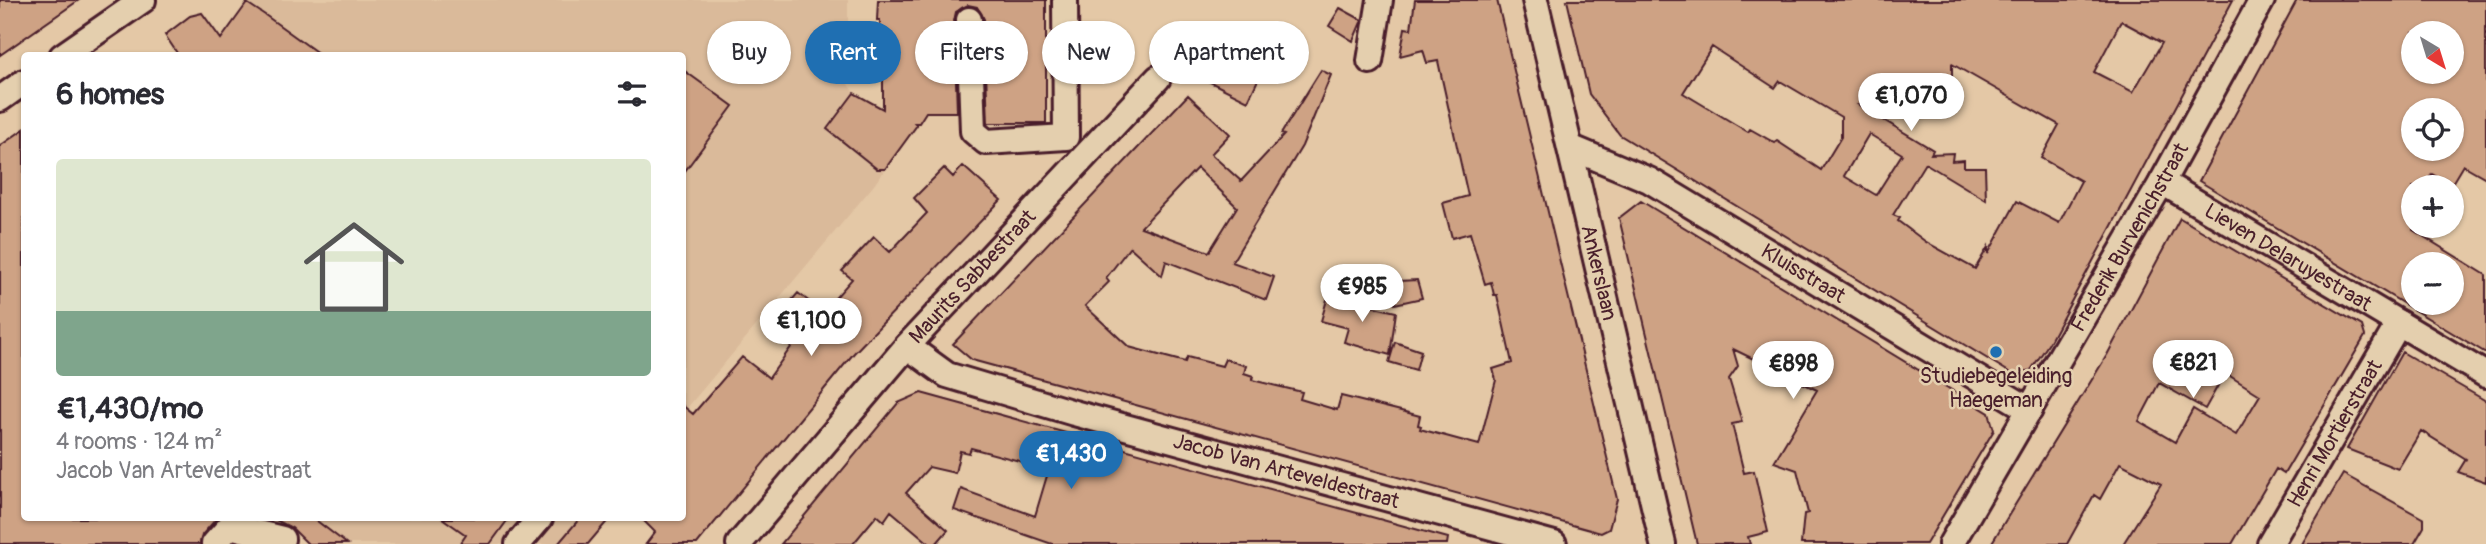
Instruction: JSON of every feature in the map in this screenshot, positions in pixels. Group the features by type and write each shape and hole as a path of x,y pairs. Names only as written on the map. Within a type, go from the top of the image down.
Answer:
{"street":[{"path":"68,52 143,0"},
{"path":"969,20 973,131 986,142 1066,137 1065,0"},
{"path":"1370,61 1380,0"},
{"name":"Ankerslaan","path":"1535,0 1663,544"},
{"name":"Frederik Burvenichstraat","path":"1951,544 2162,182 2262,0"},
{"path":"0,99 21,84"},
{"name":"Maurits Sabbestraat","path":"739,544 907,346 1152,84"},
{"name":"Kluisstraat","path":"1570,147 1649,180 2030,410"},
{"name":"Lieven Delaruyestraat","path":"2162,182 2486,375"},
{"name":"Henri Mortierstraat","path":"2270,544 2399,323"},
{"name":"Jacob Van Arteveldestraat","path":"907,346 947,375 1074,413 1554,544"},
{"path":"518,544 537,521"},
{"path":"214,544 230,526 282,539"}],"shaded area":[{"path":"249,0 848,0 848,21 805,21 805,84 848,84 854,93 915,127 874,185 687,408 695,416 686,426 686,52 212,52"},
{"path":"318,521 607,521 588,544 349,544"}],"building":[{"path":"0,0 79,0 0,55"},
{"path":"878,0 1046,0 1046,21 1042,21 1042,84 1046,84 1046,123 988,123 986,84 1028,84 1028,21 984,21 977,7 968,5 956,12 954,21 915,21 915,84 956,84 957,112 926,112 919,123 915,123 917,125 885,169 877,169 827,129 854,93 883,109 883,84 901,84 901,21 877,20"},
{"path":"1415,0 1497,0 1617,499 1609,529 1601,533 972,360 953,344 1188,95 1230,134 1211,154 1241,181 1284,135 1281,134 1321,70 1331,75 1302,146 1232,262 1274,277 1266,300 1166,261 1162,276 1130,247 1106,278 1109,282 1085,306 1129,347 1185,362 1187,357 1222,366 1225,359 1246,366 1244,373 1253,376 1252,380 1302,392 1300,399 1337,410 1341,396 1405,412 1420,416 1420,429 1479,445 1496,380 1493,369 1512,363 1497,295 1494,295 1491,282 1485,284 1470,233 1452,238 1443,203 1468,196 1438,61 1427,63 1423,50 1400,56 1405,28 1411,29","holes":["1197,168 1237,207 1209,252 1141,227"]},
{"path":"1567,0 2233,0 2049,343 2031,370 2014,375 1620,135 1589,94","holes":["2121,21 2162,43 2133,92 2094,72","1712,47 1775,88 1780,81 1841,117 1841,137 1821,170 1777,141 1775,143 1750,129 1748,132 1683,93","1952,64 2059,125 2041,158 2081,181 2059,223 2017,201 1988,254 1988,247 1975,269 1926,242 1898,221 1900,218 1893,215 1925,163 1986,200 1985,167 1964,167 1964,160 1952,161 1953,153 1931,154 1933,150 1859,105 1952,105","1869,134 1902,154 1876,195 1844,176"]},
{"path":"2297,0 2486,0 2486,178 2463,165 2457,175 2401,175 2401,238 2426,238 2449,252 2401,252 2401,302 2199,181"},
{"path":"247,3 316,52 176,52 165,35 190,16 202,13 221,39"},
{"path":"1340,8 1362,20 1353,41 1329,26"},
{"path":"686,72 733,106 686,170"},
{"path":"1214,84 1256,84 1248,101"},
{"path":"21,131 21,521 214,521 202,535 200,544 0,544 0,146"},
{"path":"963,166 1001,200 854,353 697,544 646,544 655,532 644,521 686,521 686,408 693,414 742,357 769,378 796,340 789,335 795,328 780,314 798,293 823,312 852,279 842,271 874,237 890,252 927,213 914,198 944,168 953,177"},
{"path":"1641,201 1989,413 1994,430 1926,544 1801,544 1804,514 1808,513 1797,470 1774,462 1817,390 1733,349 1738,366 1729,379 1742,422 1732,424 1744,473 1754,471 1768,532 1748,537 1750,544 1697,544 1619,218"},
{"path":"2180,218 2362,326 2365,336 2284,474 2276,469 2232,544 2123,544 2161,484 2120,463 2100,499 2094,495 2067,544 1991,544 2107,355","holes":["2225,373 2260,395 2236,435 2193,409 2175,442 2139,421 2159,383 2205,409"]},
{"path":"2464,261 2486,275 2486,353 2423,315 2464,315"},
{"path":"1417,280 1422,298 1395,304 1398,281"},
{"path":"1328,296 1396,312 1390,355 1344,342 1348,328 1321,321"},
{"path":"1395,342 1421,351 1416,370 1389,362"},
{"path":"2402,352 2486,401 2486,482 2458,472 2466,459 2421,431 2398,469 2347,449"},
{"path":"921,393 1448,538 1447,544 1052,544 954,510 961,489 1035,516 1049,469 971,448 969,453 960,451 955,473 929,467 906,493 948,530 936,544 930,544 891,511 884,521 877,515 853,544 781,544 898,403"},
{"path":"2343,474 2424,519 2424,527 2414,544 2302,544"},
{"path":"278,521 317,521 347,544 308,544 292,528"},
{"path":"446,521 507,521 490,544 460,544 466,535"},
{"path":"577,521 607,521 588,544 558,544"}],"place":[{"name":"Studiebegeleiding Haegeman","path":"1996,352"}]}
